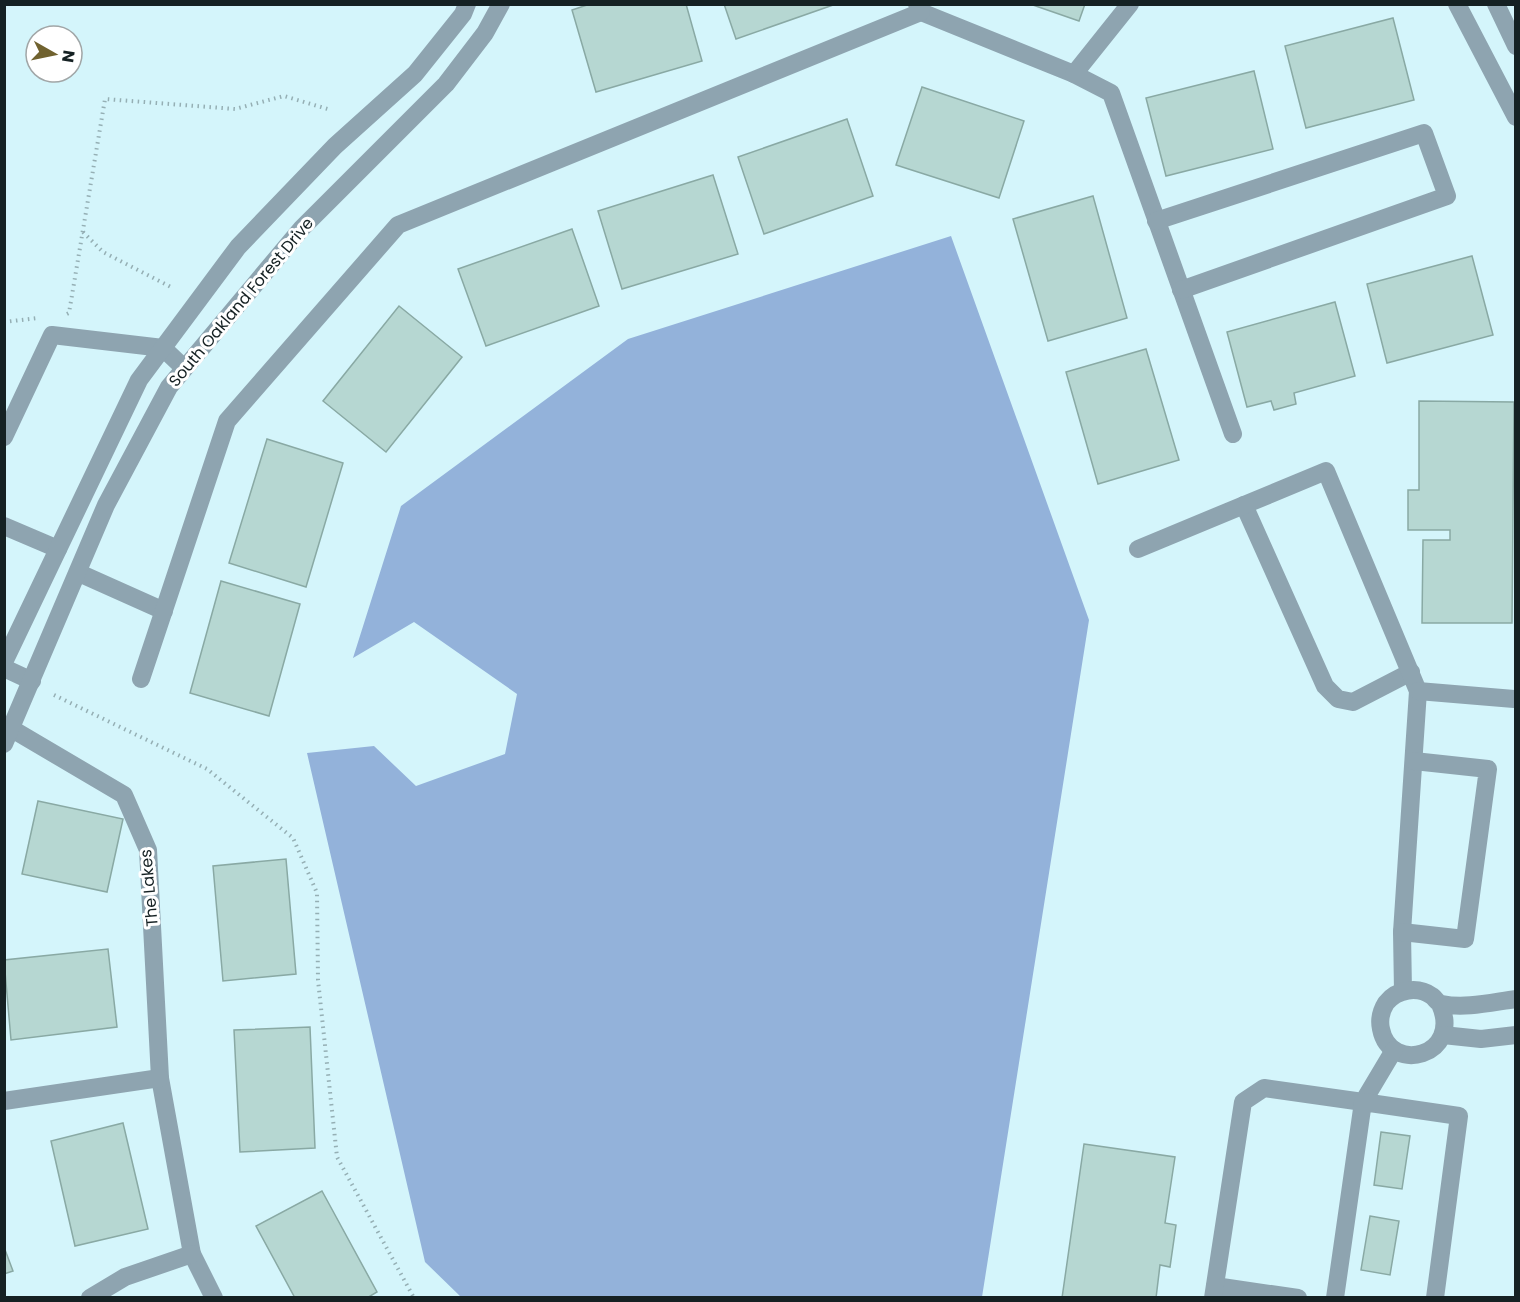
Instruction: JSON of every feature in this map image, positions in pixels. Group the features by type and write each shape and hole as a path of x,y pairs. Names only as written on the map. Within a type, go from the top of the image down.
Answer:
{"street":[{"name":"South Oakland Forest Drive","path":"4,662 139,380 238,247 335,146 415,74 463,14 467,4"},
{"name":"South Oakland Forest Drive","path":"8,737 106,505 169,387 302,228 446,84 485,33 501,4"},
{"path":"1074,74 1130,4"},
{"path":"1456,4 1515,117"},
{"path":"1496,4 1515,46"},
{"path":"141,679 227,421 398,225 919,8 1074,74 1111,93 1233,434"},
{"path":"1156,221 1424,133 1447,195 1181,290"},
{"path":"4,437 52,335 163,348 184,368"},
{"path":"1138,549 1326,471 1418,691 1402,932 1403,991"},
{"path":"1244,505 1325,686 1338,699 1353,702 1411,672"},
{"path":"4,526 58,549"},
{"path":"78,573 164,611"},
{"path":"4,668 32,681"},
{"path":"1418,691 1514,699"},
{"name":"The Lakes","path":"8,737 123,795 148,850 160,1078 192,1254 214,1298"},
{"path":"1402,932 1465,939 1488,769 1414,761"},
{"path":"1403,991 1424,992 1440,1004 1444,1014 1443,1035 1431,1050 1422,1054 1403,1054 1394,1050 1382,1034 1380,1023 1386,1003 1403,991"},
{"path":"1440,1004 1482,1004 1515,999"},
{"path":"1443,1035 1481,1039 1515,1035"},
{"path":"1335,1298 1363,1102 1394,1050"},
{"path":"4,1101 160,1078"},
{"path":"1298,1298 1214,1292 1243,1102 1264,1088 1459,1116 1435,1298"},
{"path":"90,1298 125,1277 192,1254"}],"path":[{"path":"58,315 69,313 105,99 235,109 284,96 330,110"},
{"path":"83,232 103,252 171,287"},
{"path":"4,322 47,316"},
{"path":"54,695 207,769 293,837 317,893 318,980 337,1157 414,1298"}],"water":[{"path":"951,236 1089,620 982,1297 461,1297 425,1262 307,753 374,746 416,786 505,754 517,694 414,622 353,658 401,506 628,339"}],"building":[{"path":"590,4 686,4 702,61 596,92 572,10"},
{"path":"724,4 836,4 736,39"},
{"path":"1030,4 1085,4 1079,21"},
{"path":"1393,18 1414,100 1306,128 1285,46"},
{"path":"1254,71 1273,149 1166,176 1146,98"},
{"path":"922,87 1024,121 999,198 896,165"},
{"path":"847,119 873,196 764,234 738,157"},
{"path":"713,175 738,254 622,289 598,211"},
{"path":"1093,196 1127,318 1048,341 1013,219"},
{"path":"572,229 599,306 486,346 458,269"},
{"path":"1472,256 1493,335 1387,363 1367,284"},
{"path":"1335,302 1355,376 1294,393 1296,404 1274,410 1271,401 1247,407 1227,332"},
{"path":"399,306 462,357 386,452 323,401"},
{"path":"1146,349 1179,460 1098,484 1066,372"},
{"path":"1419,401 1514,402 1512,623 1422,623 1423,540 1450,540 1450,530 1408,530 1408,490 1419,490"},
{"path":"267,439 343,463 306,587 229,563"},
{"path":"221,581 300,604 269,716 190,693"},
{"path":"38,801 123,819 107,892 22,874"},
{"path":"286,859 296,974 223,981 213,866"},
{"path":"108,949 117,1027 11,1040 4,960"},
{"path":"310,1027 315,1148 240,1152 234,1030"},
{"path":"123,1123 148,1229 75,1246 51,1141"},
{"path":"1381,1132 1410,1136 1402,1189 1374,1185"},
{"path":"1084,1144 1175,1157 1165,1223 1176,1225 1170,1267 1160,1265 1156,1298 1062,1298"},
{"path":"322,1191 377,1292 367,1298 295,1298 256,1226"},
{"path":"1370,1216 1399,1221 1390,1275 1361,1270"},
{"path":"4,1247 13,1271 4,1274"}]}
